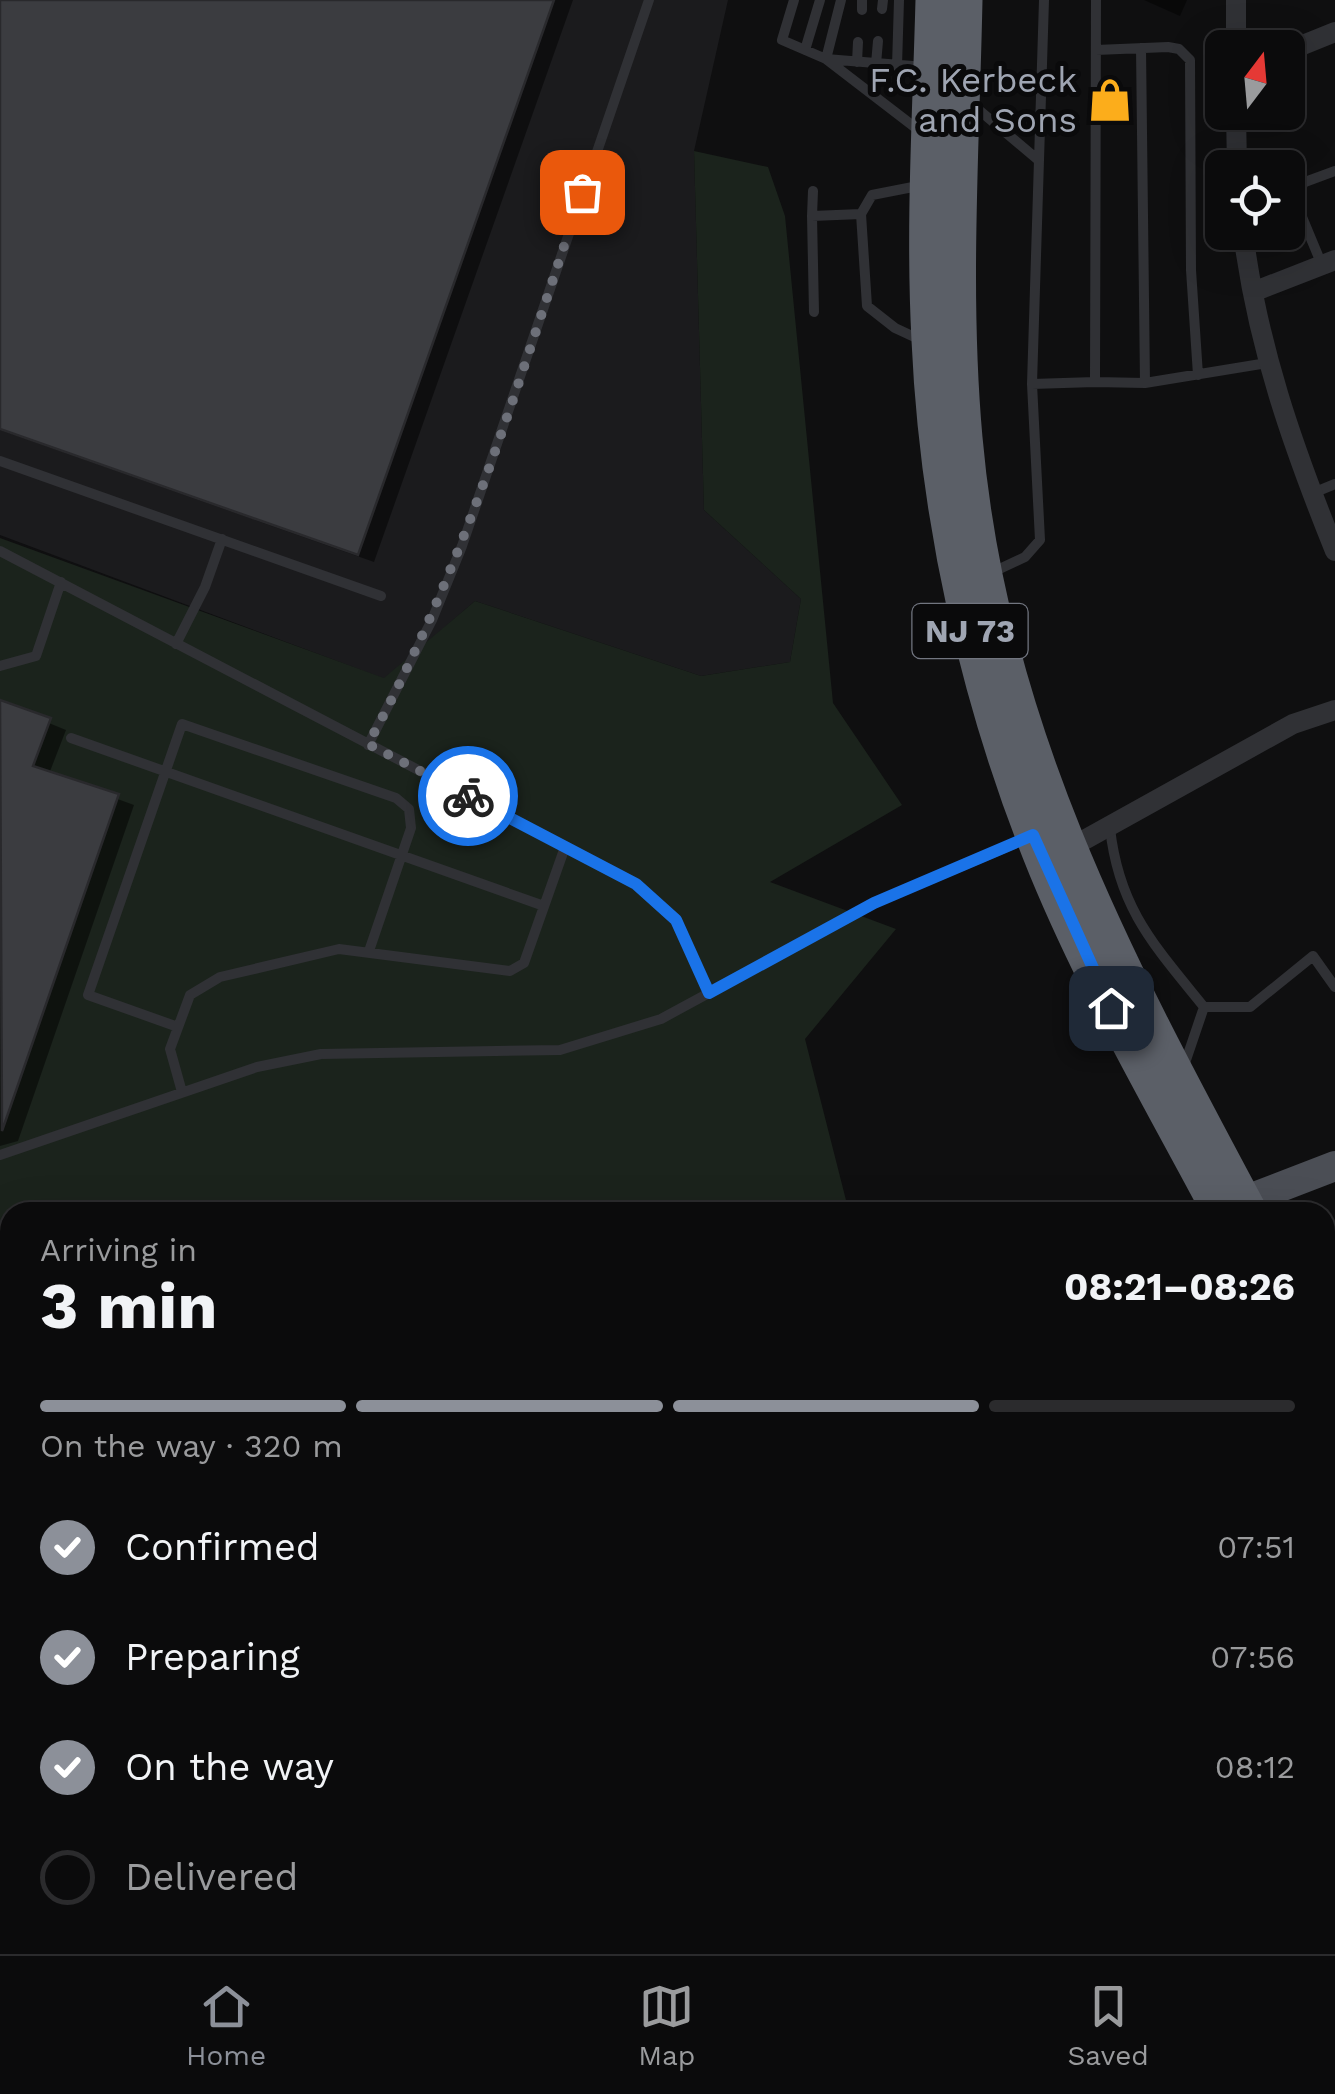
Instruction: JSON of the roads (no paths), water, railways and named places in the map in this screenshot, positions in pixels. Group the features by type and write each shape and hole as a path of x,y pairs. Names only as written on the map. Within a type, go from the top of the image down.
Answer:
{"highway":[{"name":"NJ 73","path":"933,0 914,67 930,139 928,343 950,532 970,628 998,735 1033,835 1094,975 1234,1202"},
{"name":"NJ 73","path":"965,0 962,400 986,575 1014,694 1068,849 1235,1202"},
{"path":"1335,1862 1335,1911"}],"main road":[{"path":"1254,1202 1335,1166"}],"street":[{"path":"1236,0 1236,30"},
{"path":"1305,44 1335,32"},
{"path":"1246,250 1268,363 1335,551"},
{"path":"1253,292 1328,262"},
{"path":"1068,849 1293,724 1335,710"}],"lane":[{"path":"368,744 432,620 462,546 649,0"},
{"path":"794,0 782,40 826,59 930,139"},
{"path":"806,50 820,0"},
{"path":"826,59 841,0"},
{"path":"826,59 914,67 898,0"},
{"path":"986,575 1025,556 1040,540 1032,384 1044,0"},
{"path":"1095,382 1096,0"},
{"path":"876,64 878,41"},
{"path":"856,62 858,42"},
{"path":"1141,48 1145,383"},
{"path":"1096,50 1178,49 1190,60 1191,270 1198,375"},
{"path":"963,96 1037,160"},
{"path":"1328,262 1297,205 1297,192 1305,182 1335,171"},
{"path":"928,184 872,194 861,214 867,306 895,328 928,343"},
{"path":"812,190 814,312"},
{"path":"812,216 861,214"},
{"path":"1032,384 1145,383 1268,363"},
{"path":"0,461 381,596"},
{"path":"1312,493 1335,484"},
{"path":"176,644 205,587 222,539"},
{"path":"0,551 636,884 676,920 709,993"},
{"path":"0,666 36,656 61,582"},
{"path":"178,1027 88,995 182,724 396,798 410,809 411,828 369,952"},
{"path":"71,738 544,906"},
{"path":"1110,828 1115,872 1126,900 1204,1007"},
{"path":"0,1156 257,1067 321,1054 560,1050 661,1019 874,903 1033,835"},
{"path":"182,1092 170,1049 190,996 220,976 339,949 510,971 524,963 565,847"},
{"path":"1089,899 1126,900"},
{"path":"1204,1007 1250,1008 1313,956 1335,987"},
{"path":"1180,1082 1204,1007"}],"place":[{"name":"F.C. Kerbeck and Sons","path":"1110,100"}]}
